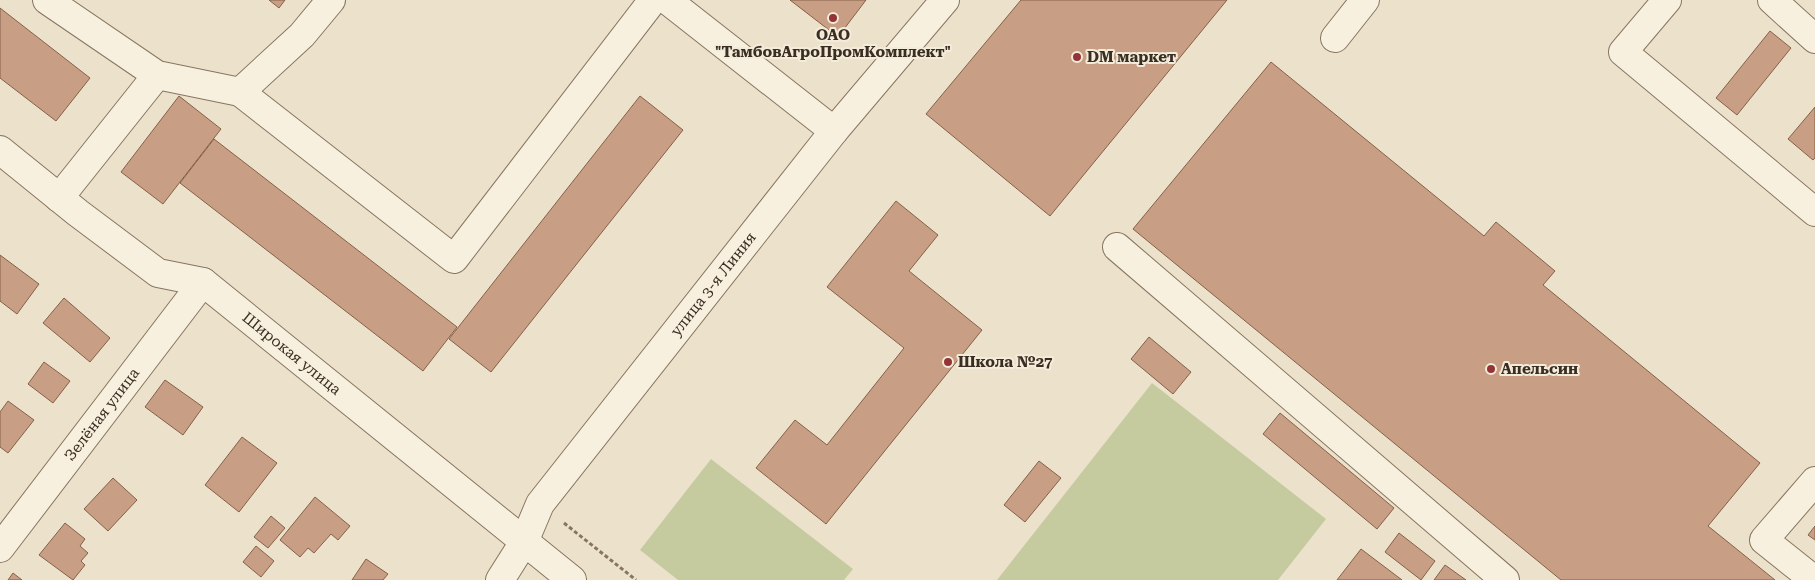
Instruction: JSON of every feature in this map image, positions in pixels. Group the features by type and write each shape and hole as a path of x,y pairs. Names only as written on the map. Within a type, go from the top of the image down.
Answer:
{"street":[{"path":"47,0 157,75 240,92 454,259 653,0"},
{"path":"240,92 302,35 331,0"},
{"path":"667,0 834,131"},
{"name":"улица 3-я Линия","path":"500,580 524,542 540,504 834,131 944,0"},
{"path":"1335,38 1365,0"},
{"path":"1667,0 1623,52 1815,212"},
{"path":"1772,0 1815,39"},
{"path":"59,198 157,75"},
{"name":"Широкая улица","path":"0,150 59,198 158,273 203,282 572,580"},
{"path":"1117,247 1505,580"},
{"name":"Зелёная улица","path":"0,548 203,282"},
{"path":"1814,580 1764,540 1815,481"}],"path":[{"path":"540,504 636,580"}],"green space":[{"path":"1152,383 1326,519 1278,580 997,580"},
{"path":"711,459 853,569 844,580 678,580 640,550"}],"building":[{"path":"269,0 285,0 279,8"},
{"name":"ОАО \"ТамбовАгроПромКомплект\"","path":"790,0 866,0 838,37"},
{"name":"DM маркет","path":"1021,0 1227,0 1050,216 926,114"},
{"path":"0,8 90,78 56,121 0,78"},
{"path":"1770,31 1791,48 1737,115 1716,98"},
{"path":"1271,62 1484,236 1496,222 1555,271 1543,285 1760,463 1708,526 1775,580 1561,580 1133,229"},
{"path":"179,96 221,129 163,204 121,172"},
{"path":"640,96 683,130 491,372 449,339"},
{"path":"1815,107 1815,158 1813,160 1788,139"},
{"path":"214,139 457,327 423,371 180,183"},
{"path":"896,201 938,235 909,271 982,330 826,524 756,468 795,420 827,445 904,348 827,287"},
{"path":"0,255 39,284 17,314 0,301"},
{"path":"64,298 110,338 90,362 43,323"},
{"path":"1149,337 1191,372 1173,394 1131,359"},
{"path":"44,362 70,381 53,403 28,384"},
{"path":"165,380 203,407 183,435 145,407"},
{"path":"8,401 34,420 8,453 0,447 0,412"},
{"path":"1280,413 1394,508 1377,529 1263,434"},
{"path":"242,437 277,463 239,512 205,485"},
{"path":"1039,461 1061,478 1025,522 1004,505"},
{"path":"113,478 137,500 108,531 84,509"},
{"path":"315,497 350,526 338,540 331,534 314,553 308,548 300,557 280,540"},
{"path":"271,516 285,528 268,548 254,537"},
{"path":"65,523 85,539 80,546 88,553 81,561 85,565 73,580 39,555"},
{"path":"1815,526 1815,540 1808,535"},
{"path":"1399,533 1435,561 1421,580 1385,552"},
{"path":"256,546 274,561 261,577 243,562"},
{"path":"1361,549 1402,580 1337,580"},
{"path":"366,559 388,574 383,580 352,580"},
{"path":"1445,565 1466,580 1434,580"},
{"path":"13,573 22,580 8,580"}],"place":[{"name":"ОАО \"ТамбовАгроПромКомплект\"","path":"833,18"},
{"name":"DM маркет","path":"1077,57"},
{"name":"Школа №27","path":"948,362"},
{"name":"Апельсин","path":"1491,369"}]}
